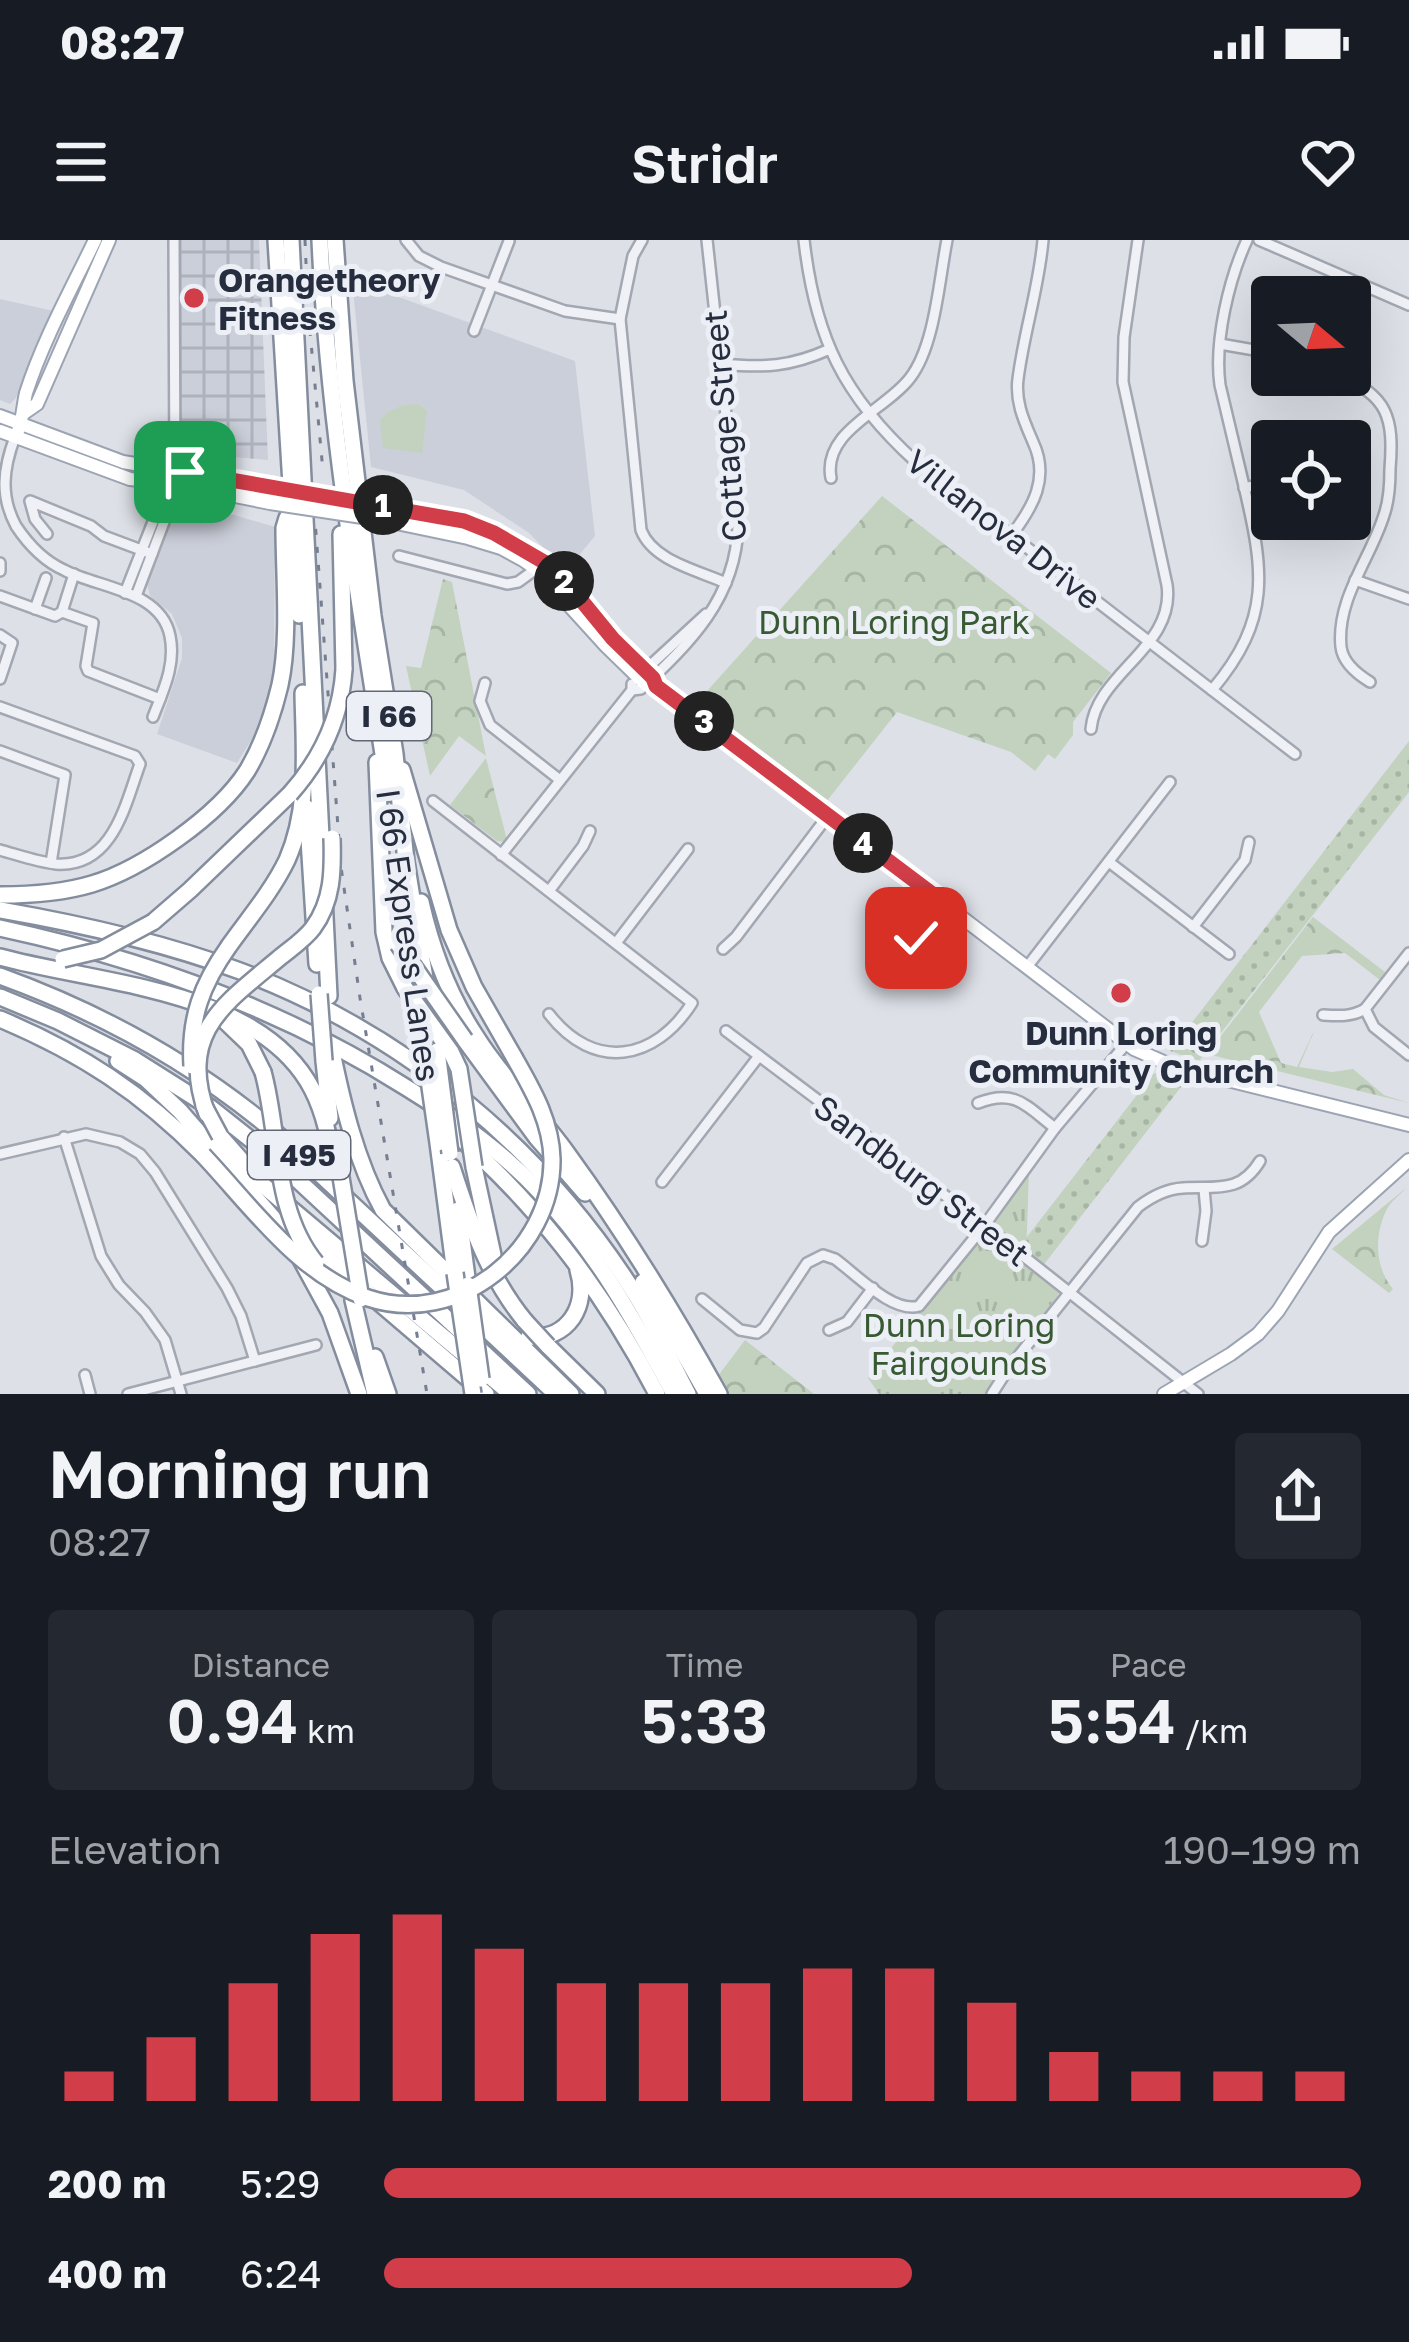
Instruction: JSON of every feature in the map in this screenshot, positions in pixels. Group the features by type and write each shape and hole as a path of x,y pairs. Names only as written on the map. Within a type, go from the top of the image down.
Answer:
{"highway":[{"name":"I 66","path":"276,240 304,752 324,995"},
{"path":"291,240 324,995 337,1170 356,1299 381,1394"},
{"name":"I 66 Express Lanes","path":"320,240 339,466 430,1048"},
{"name":"I 66","path":"334,240 345,381 373,616 462,1279 484,1394"},
{"path":"0,957 63,959 101,950 153,922 290,794 320,755 333,728 344,669 339,466"},
{"path":"0,895 56,892 117,874 184,833 243,777 266,731 280,686 284,528 292,498"},
{"path":"207,1114 199,1067 206,1031 223,1005 303,939 315,924 332,882 314,605 307,573"},
{"path":"380,735 376,773 387,950 405,988 459,1069 492,1252 523,1319"},
{"path":"304,752 303,796 293,844 280,872 205,983 192,1028 194,1077 207,1114 247,1169 511,1394"},
{"path":"0,1019 59,1045 154,1108 306,1264 356,1299 423,1304 469,1291 485,1281 523,1246 546,1202 552,1158 549,1132 541,1107 474,987 449,930 395,754"},
{"path":"403,836 450,993 478,1040 566,1151 672,1310 719,1394"},
{"path":"380,883 387,920 398,944 546,1149 623,1236"},
{"path":"0,910 102,930 241,971 362,1029 424,1069 523,1151 624,1253 706,1394"},
{"path":"0,928 91,950 219,992 321,1039 457,1120 537,1188 607,1277 674,1394"},
{"path":"0,957 188,1001 248,1024 284,1050 311,1087 337,1170"},
{"name":"I 495","path":"0,976 105,1019 176,1058 233,1098 556,1394"},
{"name":"I 495","path":"0,997 88,1036 163,1077 249,1137 528,1394"},
{"path":"188,1001 238,1031 263,1072 286,1198 299,1237 323,1269 356,1299 381,1394"},
{"path":"88,1036 163,1094 287,1234 340,1335 359,1394"},
{"path":"330,1060 383,1210 571,1394"},
{"path":"367,1064 497,1172 572,1256 616,1319 657,1394"},
{"path":"523,1151 572,1205 625,1278 688,1394"},
{"path":"447,1154 470,1394"},
{"path":"447,1154 484,1256 501,1287 523,1319 597,1394"},
{"path":"252,1192 484,1394"},
{"path":"499,1323 535,1338 553,1335 568,1324 579,1309 582,1289 572,1256"}],"main road":[{"path":"20,425 24,399 95,240"},
{"path":"0,431 20,425 38,404 109,240"},
{"path":"54,364 62,331 58,318"},
{"path":"0,416 116,475 464,521 500,536 540,566 645,681 1126,1044 1161,1063 1408,1128"},
{"path":"1164,1394 1258,1334 1279,1311 1318,1244 1343,1216 1408,1163"}],"street":[{"path":"130,594 172,479 174,240"},
{"path":"406,240 428,262 565,311 620,319"},
{"path":"642,240 633,256 620,319 641,530 647,544 665,556 725,583"},
{"name":"Cottage Street","path":"501,855 645,681 702,627 735,556 738,526 706,240"},
{"name":"Villanova Drive","path":"804,240 814,305 830,349 869,416 916,462 1295,754"},
{"path":"831,478 833,451 916,371 946,240"},
{"path":"1011,536 1030,509 1040,481 1040,460 1017,394 1042,240"},
{"path":"1091,729 1096,706 1165,618 1168,595 1123,382 1124,337 1138,240"},
{"path":"1212,690 1247,638 1258,600 1259,555 1220,385 1220,344 1234,274 1247,240"},
{"path":"1259,240 1409,305"},
{"path":"474,331 509,241"},
{"path":"1220,344 1251,349"},
{"path":"721,364 770,367 830,349"},
{"path":"1370,682 1349,665 1341,647 1355,580 1385,512 1391,429 1382,405 1371,395"},
{"path":"20,425 4,472 3,508 34,549 62,570 130,594 158,611 170,634 172,664 154,717"},
{"path":"1391,457 1409,458"},
{"path":"1244,488 1251,486"},
{"path":"30,488 34,519 47,534"},
{"path":"30,501 147,552"},
{"path":"636,553 647,544"},
{"path":"399,556 507,584 540,566"},
{"path":"0,596 55,616 62,612 74,574"},
{"path":"35,608 46,578"},
{"path":"1355,580 1409,599"},
{"path":"62,612 94,622 86,666 90,674 160,700"},
{"path":"0,635 12,643 0,680"},
{"path":"485,683 480,701 490,725 560,780"},
{"path":"0,706 135,756 140,764 115,833 99,850 80,861 51,862 0,850"},
{"path":"0,752 65,775 51,862"},
{"path":"1027,968 1170,782"},
{"path":"433,801 692,1003 665,1036 646,1047 622,1052 577,1042 549,1015"},
{"path":"723,949 827,817"},
{"path":"549,892 590,831"},
{"path":"1193,927 1245,860 1249,842"},
{"path":"616,943 688,849"},
{"path":"1109,862 1229,954"},
{"path":"907,946 943,902"},
{"path":"1323,1015 1365,1010 1409,953"},
{"path":"1365,1010 1374,1027 1409,1054"},
{"name":"Sandburg Street","path":"726,1031 1198,1394"},
{"path":"702,1299 740,1330 757,1334 807,1263 824,1250 904,1308 923,1303 1055,1128 1126,1044"},
{"path":"662,1182 759,1056"},
{"path":"978,1103 996,1096 1011,1097 1055,1128"},
{"path":"0,1154 86,1134 109,1138 148,1162 227,1288 255,1361"},
{"path":"64,1137 100,1256 165,1340 182,1394"},
{"path":"1012,1394 995,1389 1138,1207 1169,1190 1242,1182 1260,1161"},
{"path":"1202,1241 1204,1189"},
{"path":"830,1330 847,1322 873,1288"},
{"path":"128,1394 316,1345"},
{"path":"85,1375 90,1394"}],"shaded area":[{"path":"172,240 259,240 268,460 167,451 172,441"},
{"path":"352,280 575,361 595,536 566,571 529,533 464,490 371,467"},
{"path":"0,299 54,311 10,404 0,400"},
{"path":"180,499 275,527 274,667 266,703 237,763 157,734 182,658 182,638 172,614 150,596 147,584"}],"green space":[{"path":"418,404 427,411 422,453 383,448 380,420 397,408"},
{"name":"Dunn Loring Park","path":"882,496 1111,673 1073,722 1073,735 1055,759 1048,754 1035,771 1011,752 897,712 819,811 690,710"},
{"path":"443,579 452,582 486,756 459,736 430,776 406,666 421,668"},
{"path":"1409,741 1409,792 1199,1061 1170,1051"},
{"path":"486,758 505,842 497,841 450,805"},
{"path":"1313,917 1385,972 1380,980 1345,953 1302,956 1259,1012 1281,1063 1297,1067 1315,1029 1299,1067 1332,1072 1353,1069 1384,1095 1409,1103 1207,1054"},
{"path":"1154,1073 1184,1083 944,1394 905,1394"},
{"name":"Dunn Loring Fairgounds","path":"1029,1171 1026,1259 1060,1292 985,1394 879,1394 868,1378"},
{"path":"1406,1188 1388,1208 1380,1231 1378,1252 1393,1289 1389,1293 1332,1249"},
{"path":"745,1340 814,1394 728,1394 718,1376"}],"railway":[{"path":"305,240 323,471"},
{"path":"313,493 341,867 427,1394"}],"place":[{"name":"Orangetheory Fitness","path":"194,298"},
{"name":"Dunn Loring Community Church","path":"1121,993"}],"route":[{"path":"185,472 464,521 526,550 572,589 656,686 943,902 916,938"}]}
